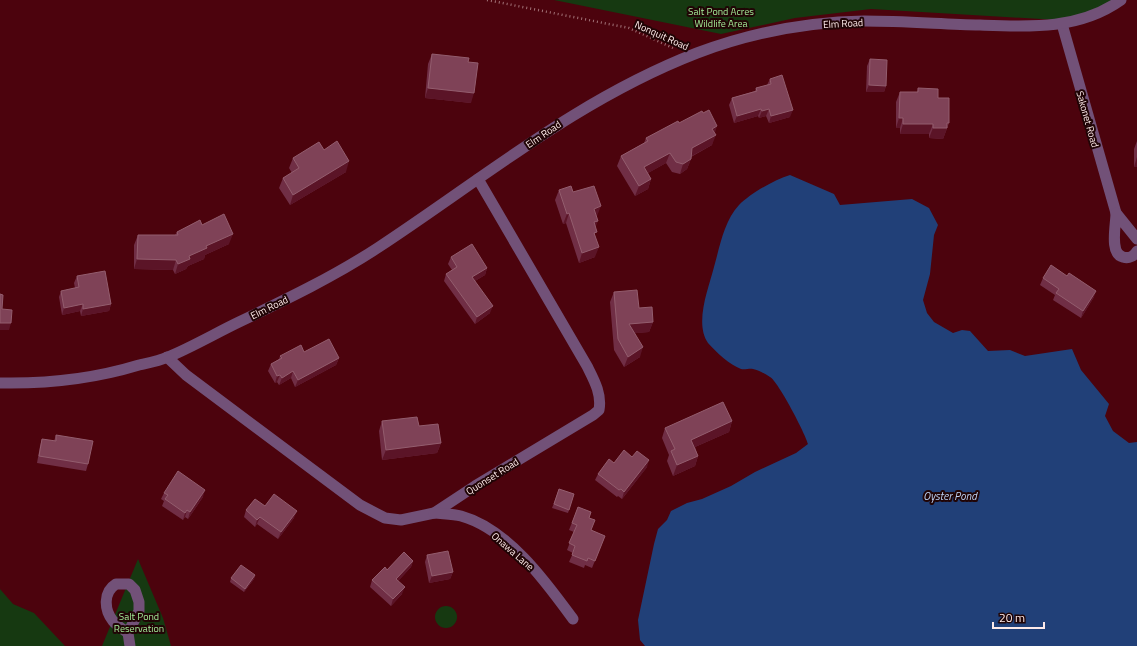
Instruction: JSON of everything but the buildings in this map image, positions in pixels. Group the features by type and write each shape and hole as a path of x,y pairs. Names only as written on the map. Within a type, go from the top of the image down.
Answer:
{"street":[{"name":"Elm Road","path":"0,383 31,384 67,382 112,373 167,357 334,274 377,248 573,114 639,78 690,56 761,34 800,26 837,22 898,22 1022,26 1062,24 1097,14 1121,0"},
{"name":"Sakonet Road","path":"1062,24 1116,213"},
{"name":"Quonset Road","path":"167,357 186,374 360,505 385,518 400,520 434,513 475,486 593,415 599,410 600,404 600,396 587,366 478,179"},
{"path":"1116,213 1137,239"},
{"path":"1116,213 1114,246 1116,252 1126,258 1134,255 1137,251"},
{"name":"Onawa Lane","path":"434,513 461,516 482,524 501,538 529,562 547,582 573,619"},
{"path":"128,633 130,646"}],"path":[{"name":"Nonquit Road","path":"487,0 629,28 690,56"}],"green space":[{"name":"Salt Pond Acres Wildlife Area","path":"554,0 1121,0 1090,15 1058,20 871,9 795,18 721,34"},
{"name":"Salt Pond Reservation","path":"138,559 163,618 171,646 102,646"},
{"path":"0,589 13,604 34,613 65,646 0,646"},
{"path":"446,606 454,609 457,617 454,625 446,628 438,625 435,617 438,609"}],"water":[{"name":"Oyster Pond","path":"790,175 834,194 840,205 912,199 929,208 938,225 934,235 930,274 923,300 927,313 934,322 953,333 962,330 970,331 988,351 1010,350 1025,356 1072,349 1081,370 1109,404 1105,416 1113,431 1129,443 1137,442 1137,646 645,646 640,640 638,620 654,544 658,529 667,520 671,511 687,503 702,499 731,486 755,472 796,453 808,444 791,409 774,381 762,372 752,369 741,369 728,361 708,343 702,326 702,315 706,295 723,234 734,211 739,205 756,192"}]}
